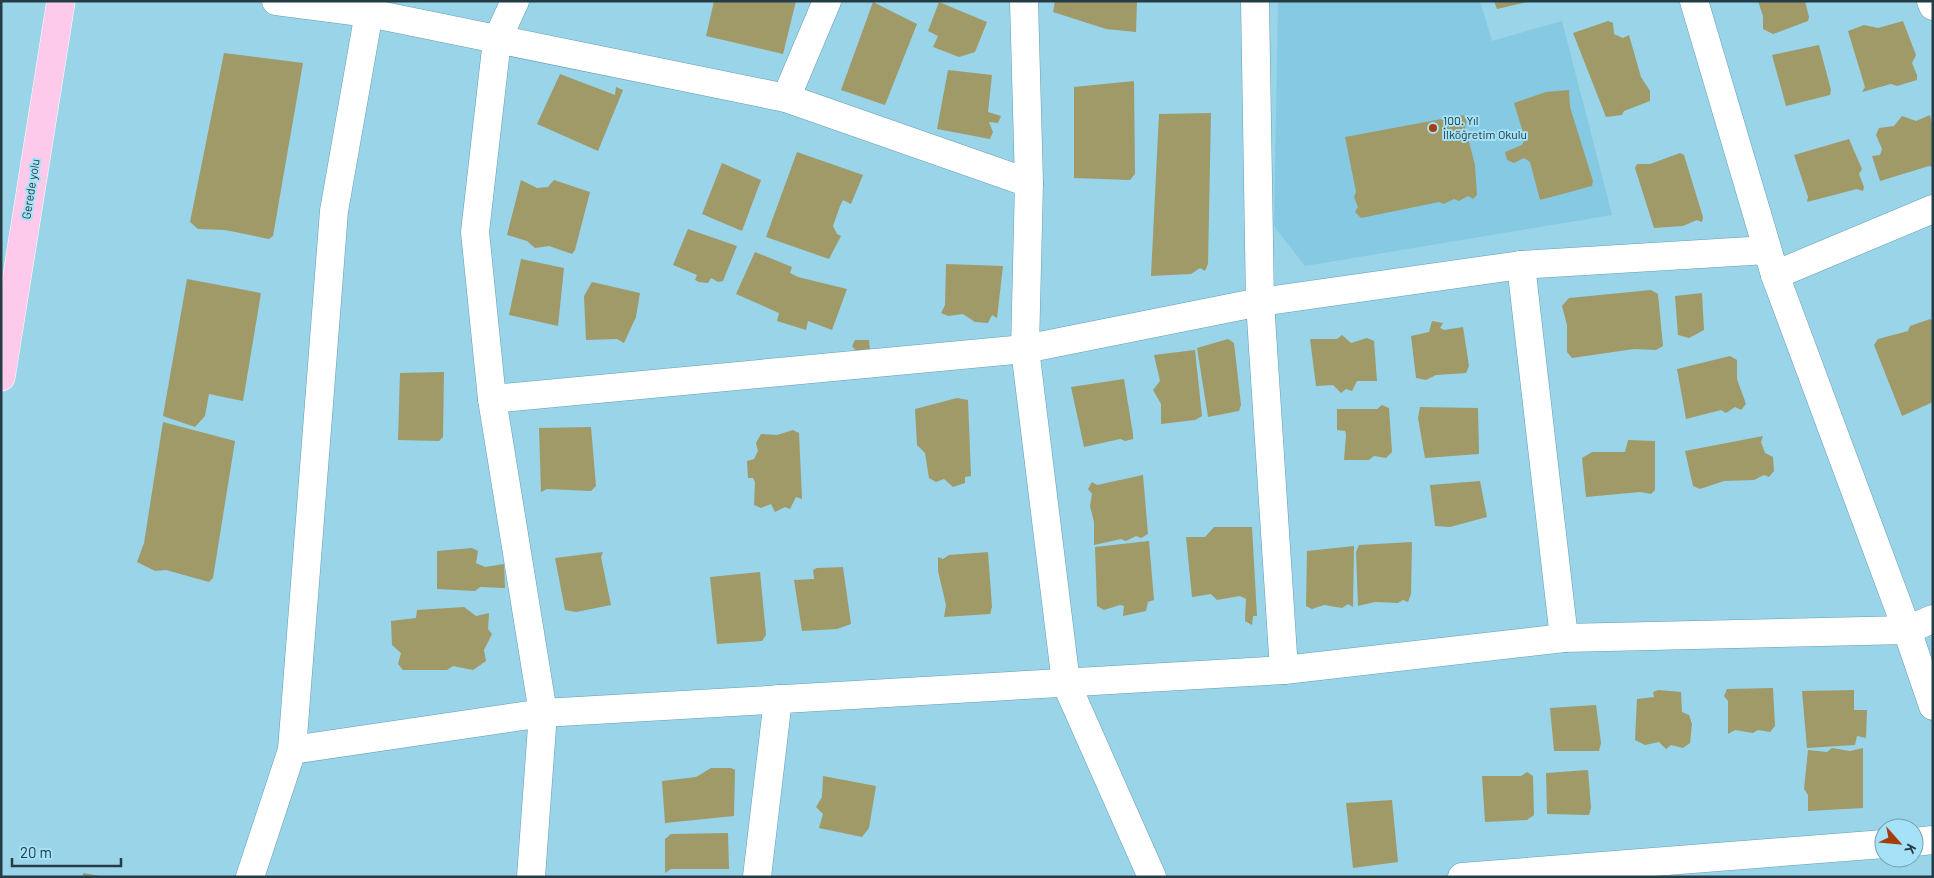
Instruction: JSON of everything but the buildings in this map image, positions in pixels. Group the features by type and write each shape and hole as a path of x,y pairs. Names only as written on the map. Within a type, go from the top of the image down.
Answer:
{"main road":[{"name":"Gerede yolu","path":"1,377 61,1"}],"street":[{"path":"276,1 370,7 497,40 786,98 1029,182"},
{"path":"515,1 497,40 475,232 492,399 543,713 530,877"},
{"path":"786,98 827,1"},
{"path":"1024,1 1029,182 1025,349 1066,683 1152,877"},
{"path":"1254,1 1260,302 1284,670"},
{"path":"1694,1 1771,263 1907,630 1933,706"},
{"path":"1931,1 1933,6"},
{"path":"250,877 292,750 334,211 370,7"},
{"path":"492,399 1025,349 1260,302 1521,265 1771,263 1933,209"},
{"path":"1521,265 1564,638"},
{"path":"292,750 543,713 1284,670 1564,638 1907,630 1933,619"},
{"path":"757,877 778,699"},
{"path":"1462,877 1874,845"}],"shaded area":[{"name":"100. Yıl İlköğretim Okulu","path":"1278,1 1480,1 1492,41 1562,21 1612,215 1305,266 1274,226"}],"place":[{"name":"100. Yıl İlköğretim Okulu","path":"1433,128"}]}
